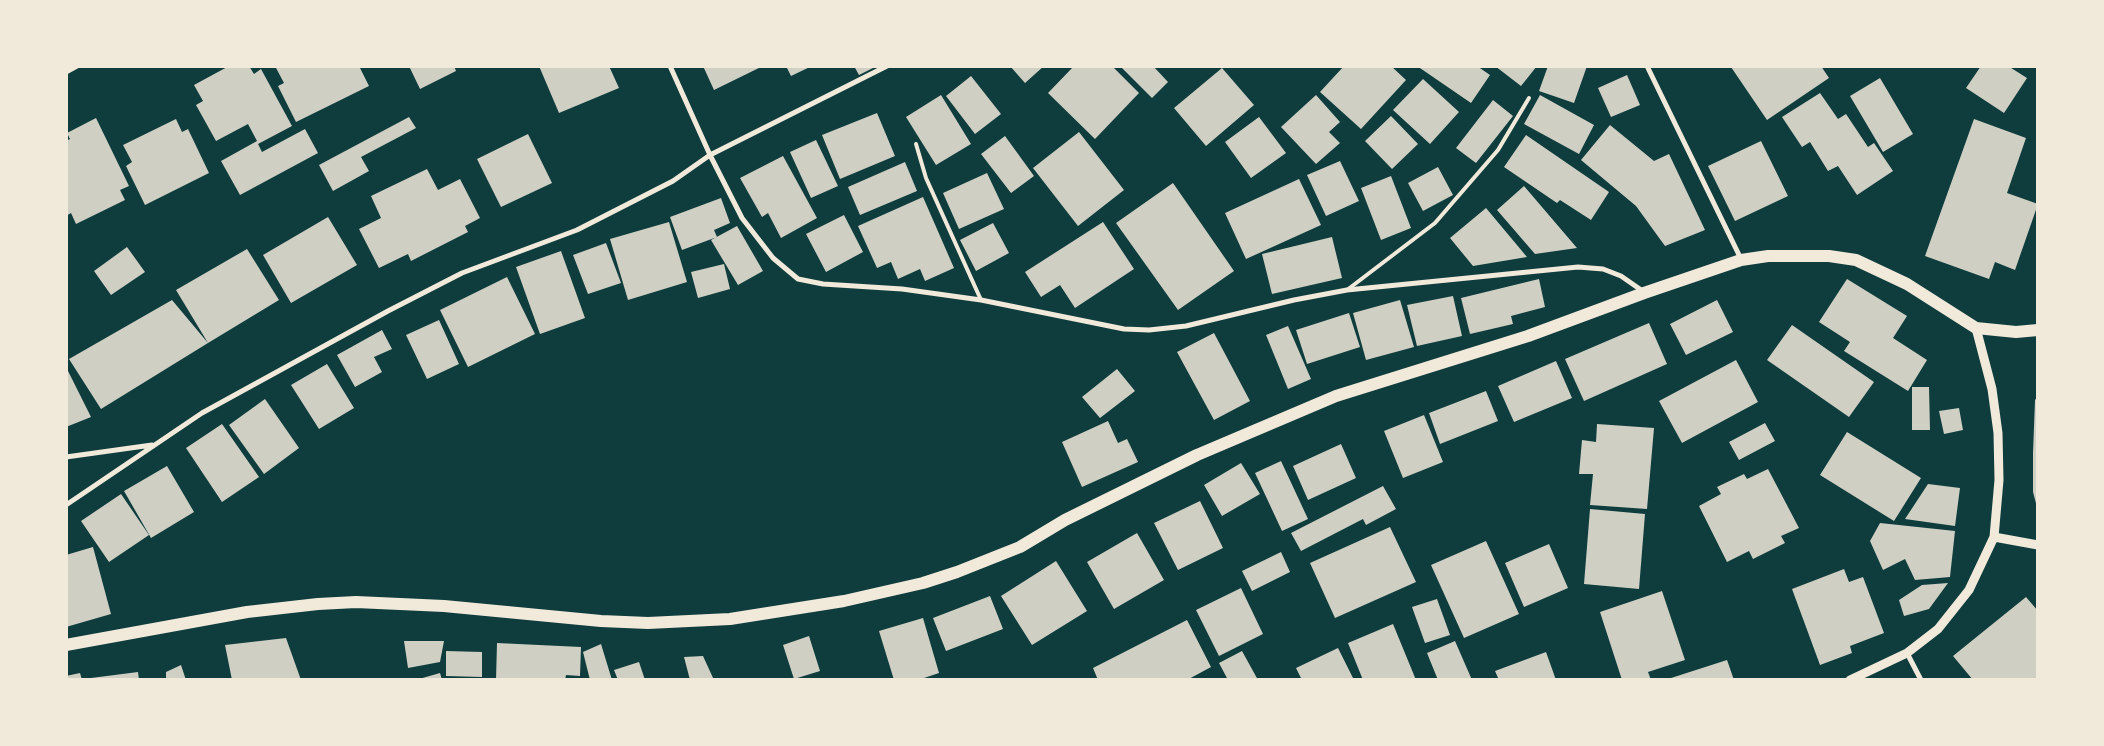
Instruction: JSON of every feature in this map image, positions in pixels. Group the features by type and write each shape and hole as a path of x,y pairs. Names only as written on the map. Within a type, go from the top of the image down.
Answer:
{"main road":[{"path":"66,645 247,612 318,604 356,602 444,606 602,621 648,622 730,619 844,601 923,583 957,572 1020,546 1065,520 1197,455 1336,396 1528,336 1644,293 1741,260 1768,256 1798,255 1856,260 1907,284 1976,328 2016,332 2038,330"}],"street":[{"path":"66,72 77,66"},
{"path":"670,66 710,155 742,218 773,258 798,279 823,284 902,289 981,300 1124,329 1149,330 1186,326 1294,300 1347,290 1578,267 1603,269 1621,276 1644,293"},
{"path":"66,505 202,413 404,303 462,273 577,230 673,181 710,155 887,66"},
{"path":"1648,66 1741,260"},
{"path":"1850,680 1907,653 1938,630 1969,590 1994,537 1999,480 1998,433 1992,389 1976,328"},
{"path":"66,457 154,445"},
{"path":"1994,537 2038,546"},
{"path":"1907,653 1921,680"}],"lane":[{"path":"1347,290 1435,224 1498,150 1529,98"},
{"path":"916,144 926,178 981,300"}],"building":[{"path":"229,66 249,66 254,74 261,69 292,126 258,144 262,152 305,129 318,153 240,195 221,161 257,141 248,124 216,141 196,105 203,101 194,85"},
{"path":"275,66 359,66 369,86 296,122 278,86 284,83"},
{"path":"409,66 454,66 456,71 420,89"},
{"path":"539,66 609,66 619,88 559,113"},
{"path":"703,66 763,66 714,90"},
{"path":"786,66 812,66 791,76"},
{"path":"854,66 877,66 859,75"},
{"path":"1010,66 1044,66 1025,83"},
{"path":"1074,66 1112,66 1139,93 1095,139 1048,93"},
{"path":"1120,66 1153,66 1168,82 1152,98"},
{"path":"1344,66 1391,66 1406,80 1361,129 1320,92"},
{"path":"1417,66 1477,66 1490,75 1471,103"},
{"path":"1495,66 1537,66 1521,86"},
{"path":"1548,66 1587,66 1574,103 1539,91"},
{"path":"1821,66 1829,78 1767,120 1731,67"},
{"path":"1981,66 2008,66 2027,78 2004,113 1966,88"},
{"path":"1222,68 1254,105 1206,146 1174,108"},
{"path":"1627,75 1640,105 1611,117 1598,88"},
{"path":"971,76 1001,114 975,134 946,96"},
{"path":"1880,78 1913,134 1883,152 1850,96"},
{"path":"1423,79 1459,112 1430,144 1393,110"},
{"path":"1820,93 1838,119 1846,114 1868,147 1874,143 1893,171 1857,195 1838,166 1828,171 1810,142 1802,147 1782,117"},
{"path":"941,95 971,144 936,165 906,117"},
{"path":"1316,95 1340,122 1329,132 1340,143 1316,164 1281,127"},
{"path":"1540,95 1594,125 1579,154 1524,124"},
{"path":"1493,100 1513,116 1476,163 1456,148"},
{"path":"877,113 895,156 840,179 822,135"},
{"path":"1391,116 1418,144 1392,169 1365,141"},
{"path":"409,117 416,128 361,157 369,171 333,191 319,165"},
{"path":"1259,117 1286,153 1251,178 1225,142"},
{"path":"96,118 129,186 120,190 125,200 76,224 71,213 66,216 66,141 70,139 67,133"},
{"path":"176,119 182,132 188,129 209,173 145,205 126,166 132,162 123,145"},
{"path":"1974,119 2026,138 2007,193 2038,204 2015,270 1995,262 1989,279 1925,256"},
{"path":"1610,125 1654,161 1669,154 1705,230 1665,246 1636,206 1581,160"},
{"path":"1079,132 1124,190 1078,226 1033,168"},
{"path":"528,134 552,183 501,207 477,159"},
{"path":"1526,135 1609,192 1591,220 1560,200 1557,203 1504,167"},
{"path":"1005,136 1034,176 1011,193 981,154"},
{"path":"816,140 838,186 811,198 790,152"},
{"path":"1761,141 1788,196 1735,221 1708,166"},
{"path":"783,156 817,218 781,238 768,213 762,217 740,178"},
{"path":"1340,161 1359,201 1326,216 1307,175"},
{"path":"905,162 917,191 860,215 848,187"},
{"path":"1438,167 1453,195 1423,211 1408,183"},
{"path":"427,169 438,190 460,179 480,218 465,226 468,232 411,261 408,254 379,268 359,229 381,218 371,196"},
{"path":"987,173 1004,209 959,229 943,193"},
{"path":"1391,176 1411,228 1381,240 1361,188"},
{"path":"1299,179 1321,225 1246,259 1225,213"},
{"path":"1173,183 1234,271 1178,310 1116,223"},
{"path":"1524,186 1577,248 1535,254 1497,210"},
{"path":"923,197 954,268 925,281 920,269 898,279 891,262 877,268 858,226"},
{"path":"721,198 730,223 714,230 717,237 682,250 670,217"},
{"path":"1486,208 1527,257 1473,266 1450,238"},
{"path":"844,215 863,252 826,272 806,234"},
{"path":"328,217 357,265 291,303 263,255"},
{"path":"669,222 687,282 628,300 610,239"},
{"path":"1103,222 1134,269 1075,308 1060,285 1041,297 1025,272"},
{"path":"993,223 1009,253 976,271 960,240"},
{"path":"737,226 763,271 738,285 711,240"},
{"path":"1332,237 1342,278 1272,294 1262,254"},
{"path":"606,243 621,283 588,294 573,255"},
{"path":"127,247 145,272 111,295 94,271"},
{"path":"247,249 279,300 208,343 176,290"},
{"path":"561,251 585,318 540,334 516,267"},
{"path":"724,264 730,289 698,298 691,272"},
{"path":"507,277 535,334 468,367 440,310"},
{"path":"1539,279 1545,307 1511,316 1513,324 1470,334 1461,298"},
{"path":"1847,279 1907,316 1893,338 1927,360 1908,391 1844,351 1850,342 1819,322"},
{"path":"1453,296 1462,336 1417,346 1407,305"},
{"path":"172,300 208,343 101,409 69,359"},
{"path":"1400,300 1414,347 1366,360 1353,313"},
{"path":"1717,300 1733,332 1686,355 1670,324"},
{"path":"1349,313 1360,347 1307,364 1296,330"},
{"path":"439,320 459,364 427,379 406,335"},
{"path":"1649,323 1667,364 1584,401 1565,359"},
{"path":"1792,325 1874,382 1849,417 1767,360"},
{"path":"1288,326 1311,379 1288,389 1266,335"},
{"path":"382,330 392,349 374,357 382,372 355,387 337,355"},
{"path":"1214,333 1250,401 1214,420 1177,352"},
{"path":"1736,360 1758,402 1682,443 1659,401"},
{"path":"1556,361 1572,398 1514,422 1498,386"},
{"path":"327,364 354,408 319,429 291,385"},
{"path":"66,367 91,417 66,427"},
{"path":"1117,369 1135,391 1100,418 1082,397"},
{"path":"1912,387 1929,387 1930,430 1912,430"},
{"path":"1486,391 1498,421 1440,444 1429,413"},
{"path":"2038,396 2037,507 2033,492 2033,453 2035,400"},
{"path":"265,399 299,448 264,474 229,425"},
{"path":"1959,408 1963,430 1944,434 1939,411"},
{"path":"1424,415 1443,462 1403,478 1384,431"},
{"path":"1108,421 1118,443 1127,439 1138,462 1082,487 1062,442"},
{"path":"1765,423 1775,441 1739,460 1729,442"},
{"path":"222,424 259,477 222,502 186,448"},
{"path":"1597,424 1654,428 1647,509 1590,505 1593,474 1579,474 1582,440 1596,442"},
{"path":"1847,432 1921,478 1894,521 1820,475"},
{"path":"1341,444 1356,478 1308,500 1293,466"},
{"path":"1281,461 1308,519 1282,531 1255,473"},
{"path":"1241,463 1260,494 1222,516 1204,485"},
{"path":"167,466 194,512 151,538 124,491"},
{"path":"1768,469 1799,528 1781,536 1785,543 1753,559 1749,551 1727,562 1699,506 1721,494 1717,487 1744,474 1747,479"},
{"path":"1928,484 1960,488 1955,526 1905,519"},
{"path":"1383,486 1396,509 1366,525 1363,519 1301,551 1291,533"},
{"path":"121,494 149,535 109,562 81,521"},
{"path":"1200,501 1223,548 1178,570 1154,523"},
{"path":"1590,509 1645,514 1639,589 1584,584"},
{"path":"1880,523 1955,531 1950,577 1915,580 1905,559 1883,570 1870,541"},
{"path":"1390,527 1416,582 1335,618 1310,563"},
{"path":"1137,533 1164,580 1114,609 1087,562"},
{"path":"1486,541 1519,614 1464,638 1431,565"},
{"path":"1549,544 1568,588 1524,607 1505,563"},
{"path":"93,547 111,614 66,627 66,555"},
{"path":"1281,552 1290,572 1252,591 1242,571"},
{"path":"1056,561 1087,611 1032,645 1001,596"},
{"path":"1844,569 1849,582 1863,577 1884,633 1850,646 1852,653 1820,665 1792,589"},
{"path":"1948,583 1929,609 1904,616 1899,600 1922,585"},
{"path":"1241,588 1263,634 1219,656 1196,610"},
{"path":"1662,591 1685,660 1648,672 1651,680 1622,680 1600,612"},
{"path":"990,596 1003,629 946,651 933,618"},
{"path":"2026,597 2038,611 2038,680 1973,680 1953,656"},
{"path":"1437,599 1450,635 1425,643 1412,607"},
{"path":"923,618 939,673 918,680 894,680 879,631"},
{"path":"1187,620 1211,667 1187,680 1098,680 1093,668"},
{"path":"1393,624 1416,680 1363,680 1348,643"},
{"path":"809,636 820,671 794,679 783,645"},
{"path":"286,638 301,680 232,680 225,645"},
{"path":"404,641 444,641 440,662 408,668"},
{"path":"1455,641 1472,680 1438,680 1427,653"},
{"path":"497,643 581,647 580,676 566,675 565,680 496,680"},
{"path":"601,644 612,680 590,680 583,652"},
{"path":"1338,648 1354,680 1302,680 1296,668"},
{"path":"446,651 482,652 482,677 446,676"},
{"path":"1242,651 1258,680 1228,680 1219,663"},
{"path":"1546,652 1556,680 1499,680 1495,671"},
{"path":"703,656 714,680 690,680 684,657"},
{"path":"1727,660 1734,680 1668,680 1668,679"},
{"path":"639,662 645,680 618,680 614,670"},
{"path":"181,665 186,680 166,680 166,672"},
{"path":"138,672 139,680 91,680 91,678"},
{"path":"80,673 82,680 66,680 66,676"},
{"path":"440,673 442,680 419,680 419,679"}]}
